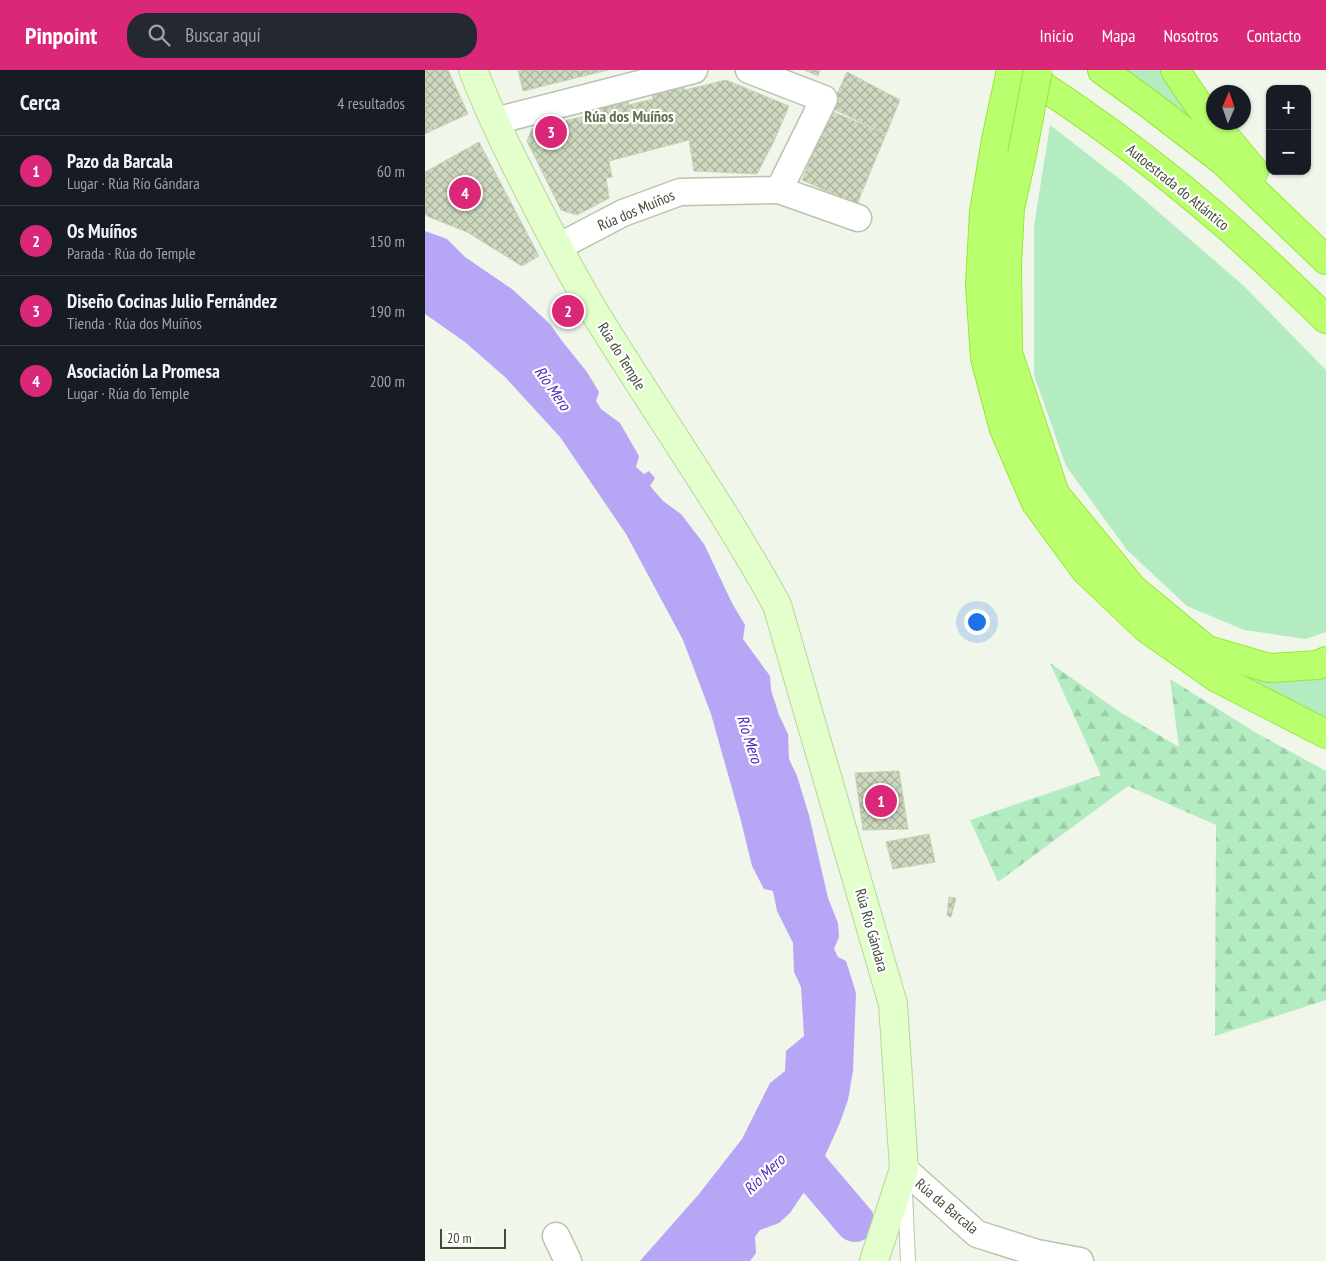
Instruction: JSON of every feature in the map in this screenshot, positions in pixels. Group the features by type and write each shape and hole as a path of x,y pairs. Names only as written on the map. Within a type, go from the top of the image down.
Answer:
{"highway":[{"path":"1011,70 996,140 984,212 980,285 985,358 1004,429 1036,503 1085,570 1146,628 1217,678 1326,734"},
{"name":"Autoestrada do Atlántico","path":"1018,70 1064,99 1157,169 1227,226 1326,320"},
{"path":"1038,70 1010,208 1007,264 1008,353 1055,494 1133,589 1207,650 1269,668 1318,665 1326,661"},
{"path":"1102,70 1223,161 1320,254"},
{"path":"1175,70 1198,104 1291,215 1320,254"}],"main road":[{"name":"Rúa do Temple","path":"473,70 511,158 557,246 604,327 762,578 777,605"},
{"name":"Rúa Río Gándara","path":"777,605 893,1004 904,1169 873,1261"}],"street":[{"path":"495,121 694,70"},
{"path":"749,70 824,99 779,190"},
{"name":"Rúa dos Muíños","path":"557,246 623,212 680,192 779,190 858,218"},
{"name":"Rúa da Barcala","path":"904,1169 977,1234 1037,1253 1080,1261"},
{"path":"556,1236 568,1261"}],"lane":[{"path":"904,1169 908,1261"}],"green space":[{"path":"1121,70 1163,70 1200,128"},
{"path":"1050,125 1126,184 1244,286 1326,370 1326,632 1306,639 1244,630 1187,606 1127,550 1066,466 1034,375 1034,226"},
{"path":"1214,661 1326,667 1326,724"},
{"path":"1050,663 1120,712 1179,747 1170,679 1258,734 1326,771 1326,1000 1215,1036 1216,825 1128,786 998,882 970,820 1101,775"}],"water":[{"name":"Río Mero","path":"425,231 447,239 465,257 512,289 550,324 587,372 599,392 596,401 601,409 620,423 639,456 636,467 644,474 649,471 655,478 650,486 663,501 681,514 704,544 732,603 745,625 743,639 770,676 771,690 779,715 788,734 789,759 797,776 809,815 828,898 838,923 839,937 834,949 838,957 846,961 856,993 853,1071 848,1100 839,1125 824,1158 790,1213 779,1223 760,1230 755,1237 756,1253 750,1261 640,1261 699,1194 742,1139 770,1083 785,1071 786,1051 804,1036 801,987 794,972 793,943 777,911 773,891 764,889 752,866 711,714 683,640 626,534 560,437 506,378 465,342 425,314"}],"building":[{"path":"425,70 448,70 468,114 433,130 425,113"},
{"path":"518,70 608,70 523,91"},
{"path":"804,70 820,70 818,76"},
{"path":"847,72 900,100 886,134 831,108"},
{"path":"726,80 789,106 757,174 694,171 689,140 609,161 612,177 606,178 609,198 577,215 561,210 527,141 532,129 597,113 597,109 628,102 629,105 653,99 652,96 683,87 685,90"},
{"path":"831,111 886,134 857,204 802,180"},
{"path":"425,113 433,130 425,134"},
{"path":"479,142 539,256 522,266 467,232 425,214 425,172"},
{"path":"899,771 908,829 863,830 855,773"},
{"path":"929,834 935,862 893,869 886,842"},
{"path":"949,897 956,898 951,917 947,915"}],"waterway":[{"path":"792,1148 855,1222"}],"place":[{"name":"Diseño Cocinas Julio Fernández","path":"551,132"},
{"name":"Asociación La Promesa","path":"465,193"},
{"name":"Os Muíños","path":"568,311"},
{"name":"Pazo da Barcala","path":"881,801"}],"district":[{"name":"Rúa dos Muíños","path":"629,116"}]}
